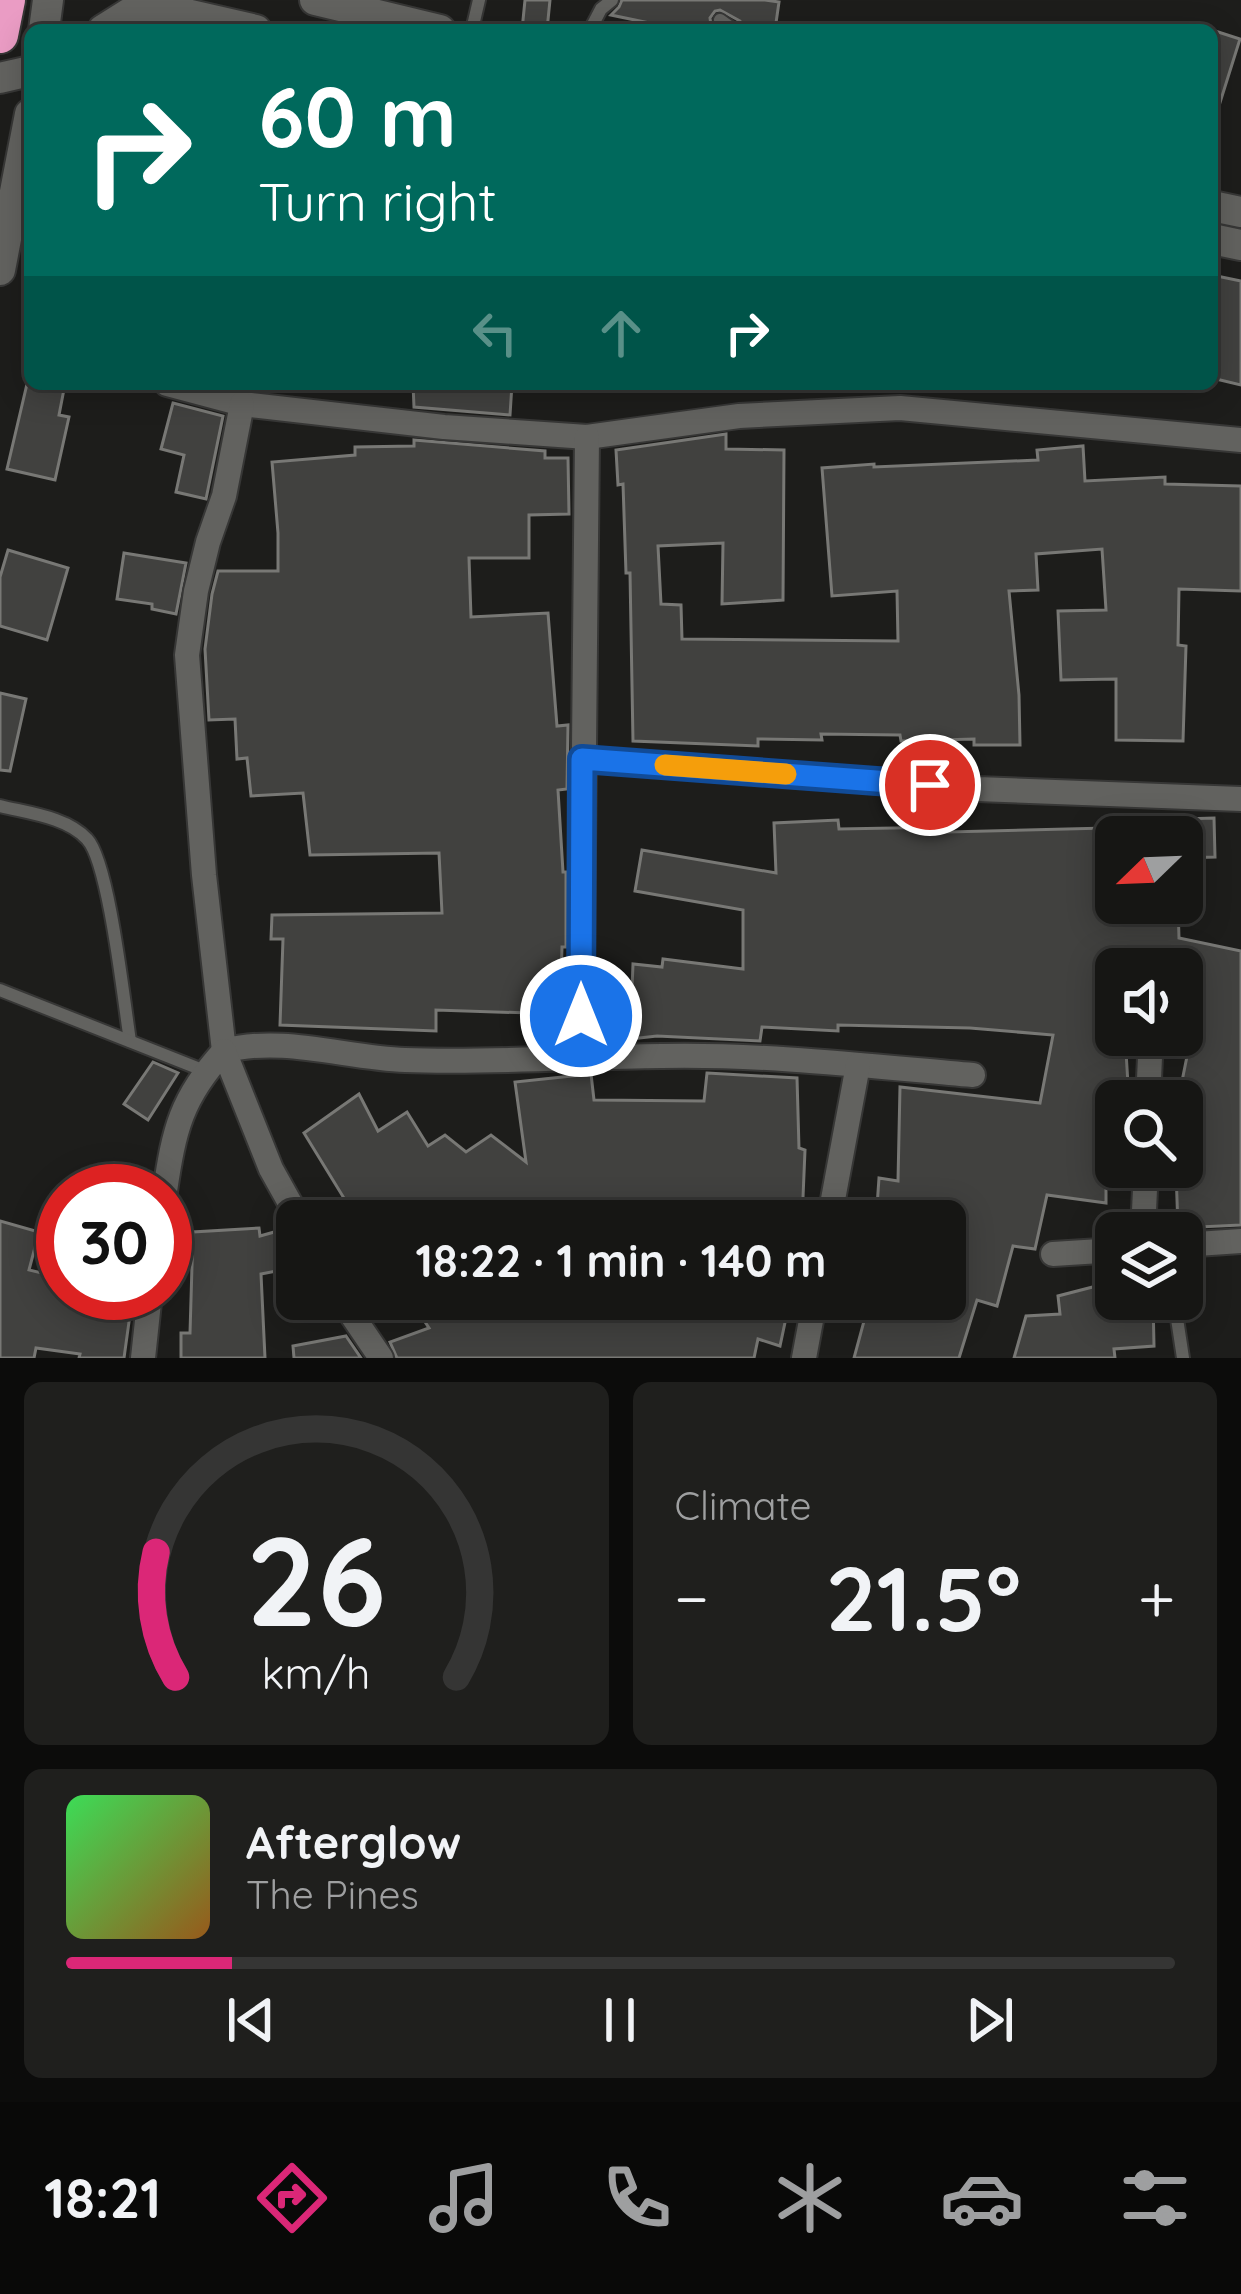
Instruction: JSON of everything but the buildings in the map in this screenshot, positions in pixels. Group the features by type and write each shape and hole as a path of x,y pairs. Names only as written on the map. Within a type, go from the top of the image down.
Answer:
{"highway":[{"path":"0,35 7,0"}],"street":[{"path":"315,0 356,4 421,24"},
{"path":"113,24 157,4 233,24"},
{"path":"0,270 24,145"},
{"path":"190,390 242,404 444,427 587,437 740,416 900,409 1241,440"},
{"path":"242,404 224,496 196,591 188,655 200,833 224,1051 289,1200"},
{"path":"581,1059 587,437"},
{"path":"582,759 977,789 1241,799"},
{"path":"169,1164 175,1129 191,1091 224,1051 244,1045 400,1060 743,1057 973,1076"},
{"path":"833,1200 858,1065"},
{"path":"1203,1243 1241,1240"},
{"path":"1053,1254 1095,1251"},
{"path":"143,1358 147,1320"},
{"path":"355,1320 381,1358"},
{"path":"804,1358 810,1320"}],"lane":[{"path":"593,24 612,0"},
{"path":"720,20 726,24"},
{"path":"0,806 62,822 88,839 102,866 130,1041"},
{"path":"0,990 205,1071"},
{"path":"1177,1320 1183,1358"}],"slow traffic":[{"path":"665,765 786,774"}],"route":[{"path":"581,1016 582,759 930,785"}]}
